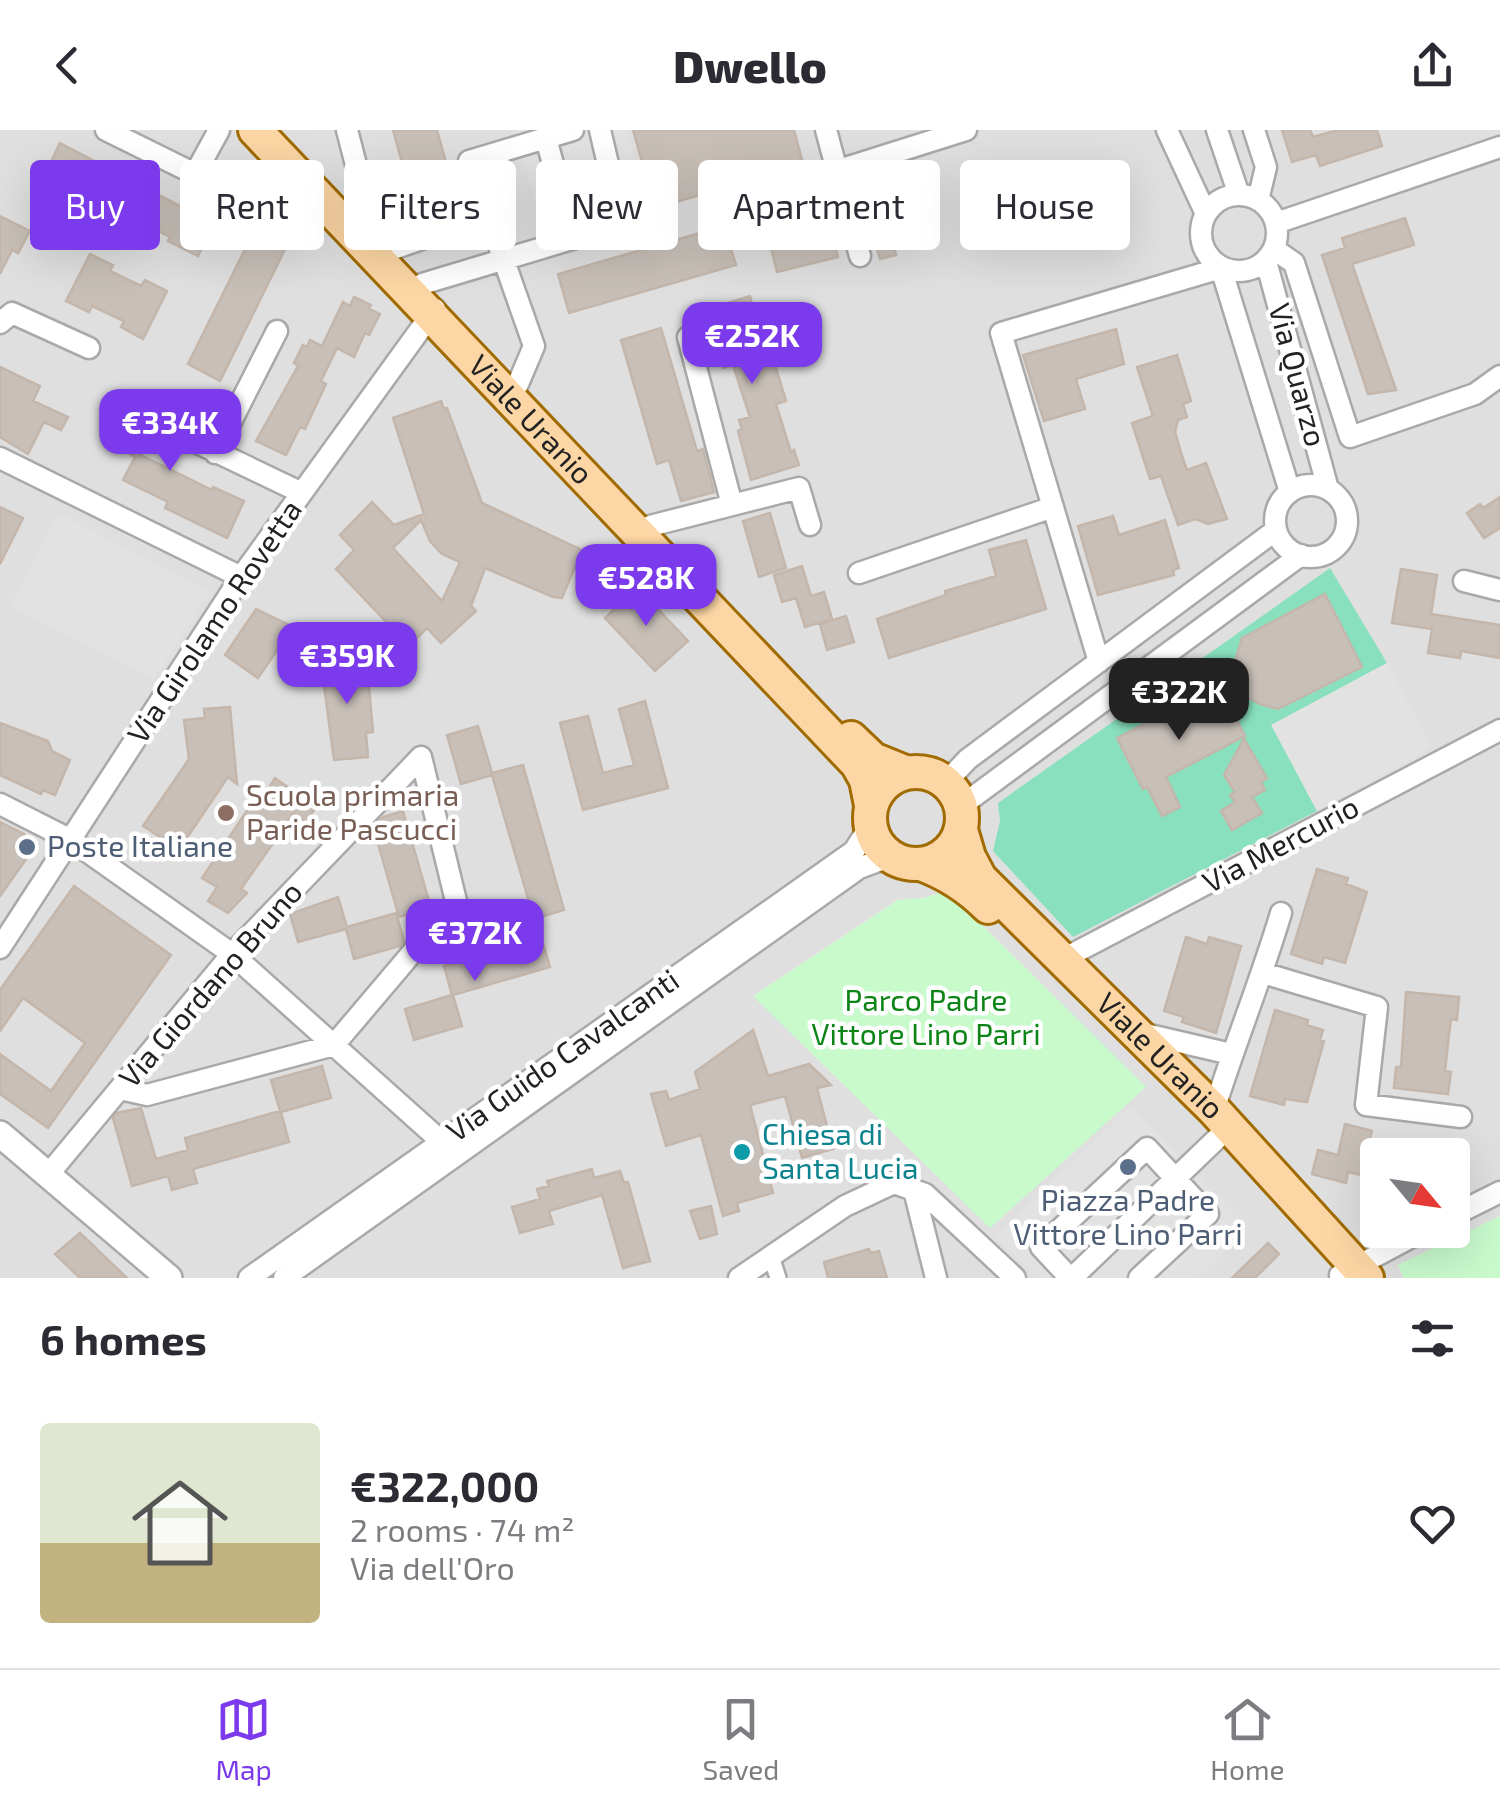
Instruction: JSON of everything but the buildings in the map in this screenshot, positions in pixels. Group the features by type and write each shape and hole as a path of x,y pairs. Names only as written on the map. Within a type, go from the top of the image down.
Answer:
{"main road":[{"name":"Viale Uranio","path":"255,130 517,386 867,755 905,772"},
{"name":"Viale Uranio","path":"280,130 344,200"},
{"name":"Viale Uranio","path":"389,250 430,301 857,764 866,780 870,816"},
{"path":"905,772 920,772 956,806 946,853 921,864 899,862 880,848 870,816 884,784 905,772"},
{"name":"Viale Uranio","path":"956,806 980,878 1132,1031 1352,1274"},
{"name":"Viale Uranio","path":"921,864 944,872 970,890 1219,1126"}],"street":[{"path":"106,130 194,174 219,130"},
{"path":"347,130 356,160"},
{"path":"472,160 573,130"},
{"path":"600,130 607,160"},
{"path":"826,130 836,160"},
{"path":"871,160 966,130"},
{"path":"1168,130 1206,214"},
{"path":"1217,130 1249,197 1276,222"},
{"path":"1221,268 1204,250 1202,225 1215,204 1249,197 1266,168 1254,130"},
{"path":"546,138 552,160"},
{"path":"1276,222 1500,147"},
{"path":"1099,662 1001,333 1221,268 1244,272 1270,255 1276,222"},
{"path":"500,250 534,346 517,386"},
{"path":"430,301 504,260 537,250"},
{"path":"859,250 860,256"},
{"path":"1270,255 1294,263 1350,438 1474,394 1500,376"},
{"name":"Via Quarzo","path":"1270,255 1328,489"},
{"name":"Via Quarzo","path":"1221,268 1290,492"},
{"name":"Via Girolamo Rovetta","path":"0,948 241,577 430,301"},
{"path":"0,324 12,313 89,348"},
{"path":"215,453 277,331"},
{"path":"688,337 732,505"},
{"path":"181,436 302,493"},
{"path":"0,458 241,577"},
{"path":"1308,485 1328,489 1346,512 1340,542 1322,554 1301,555 1290,550 1276,530 1277,509 1290,492 1308,485"},
{"path":"650,526 799,488 810,524"},
{"path":"858,573 1053,508"},
{"path":"956,806 968,759 1276,530"},
{"path":"956,806 1301,555"},
{"path":"1464,581 1500,590"},
{"name":"Via Mercurio","path":"1061,960 1500,730"},
{"name":"Via Giordano Bruno","path":"47,1176 232,954 421,756 456,901 334,1045"},
{"path":"0,804 71,840 232,954 442,1142"},
{"name":"Via Guido Cavalcanti","path":"249,1278 854,850 870,816"},
{"name":"Via Guido Cavalcanti","path":"284,1278 859,868 889,856"},
{"path":"1139,1278 1208,1214 1175,1178 1147,1148 1041,1246 1071,1278 1175,1178 1219,1126 1231,1054 1264,973 1281,913"},
{"path":"1264,973 1377,1007 1366,1104 1461,1117"},
{"path":"1132,1031 1231,1054"},
{"path":"120,1089 147,1095 334,1045"},
{"path":"0,1134 169,1278"},
{"path":"739,1278 845,1206 894,1183 924,1194 1014,1278"},
{"path":"914,1190 936,1278"},
{"path":"1470,1207 1500,1192"},
{"path":"1352,1274 1395,1248"},
{"path":"771,1256 778,1278"}],"shaded area":[{"path":"0,130 1500,130 1500,1278 0,1278","holes":["948,891 754,996 898,900"]},
{"path":"515,130 625,130 635,160 536,160 536,204"},
{"path":"58,513 210,592 154,679 10,607"},
{"path":"1387,663 1432,748 1317,811 1271,725"},
{"name":"Piazza Padre Vittore Lino Parri","path":"1130,1106 1248,1228 1197,1278 1037,1278 996,1236"}],"green space":[{"path":"1330,568 1387,663 1272,725 1317,811 1073,937 993,851 1000,821 998,803"},
{"name":"Parco Padre Vittore Lino Parri","path":"948,891 1146,1087 990,1228 753,996 898,900"},
{"path":"1500,1216 1500,1278 1404,1278 1398,1265 1433,1248 1470,1248 1470,1230"}],"place":[{"name":"Scuola primaria Paride Pascucci","path":"226,813"},
{"name":"Poste Italiane","path":"27,847"},
{"name":"Chiesa di Santa Lucia","path":"742,1152"},
{"name":"Piazza Padre Vittore Lino Parri","path":"1128,1167"}]}
